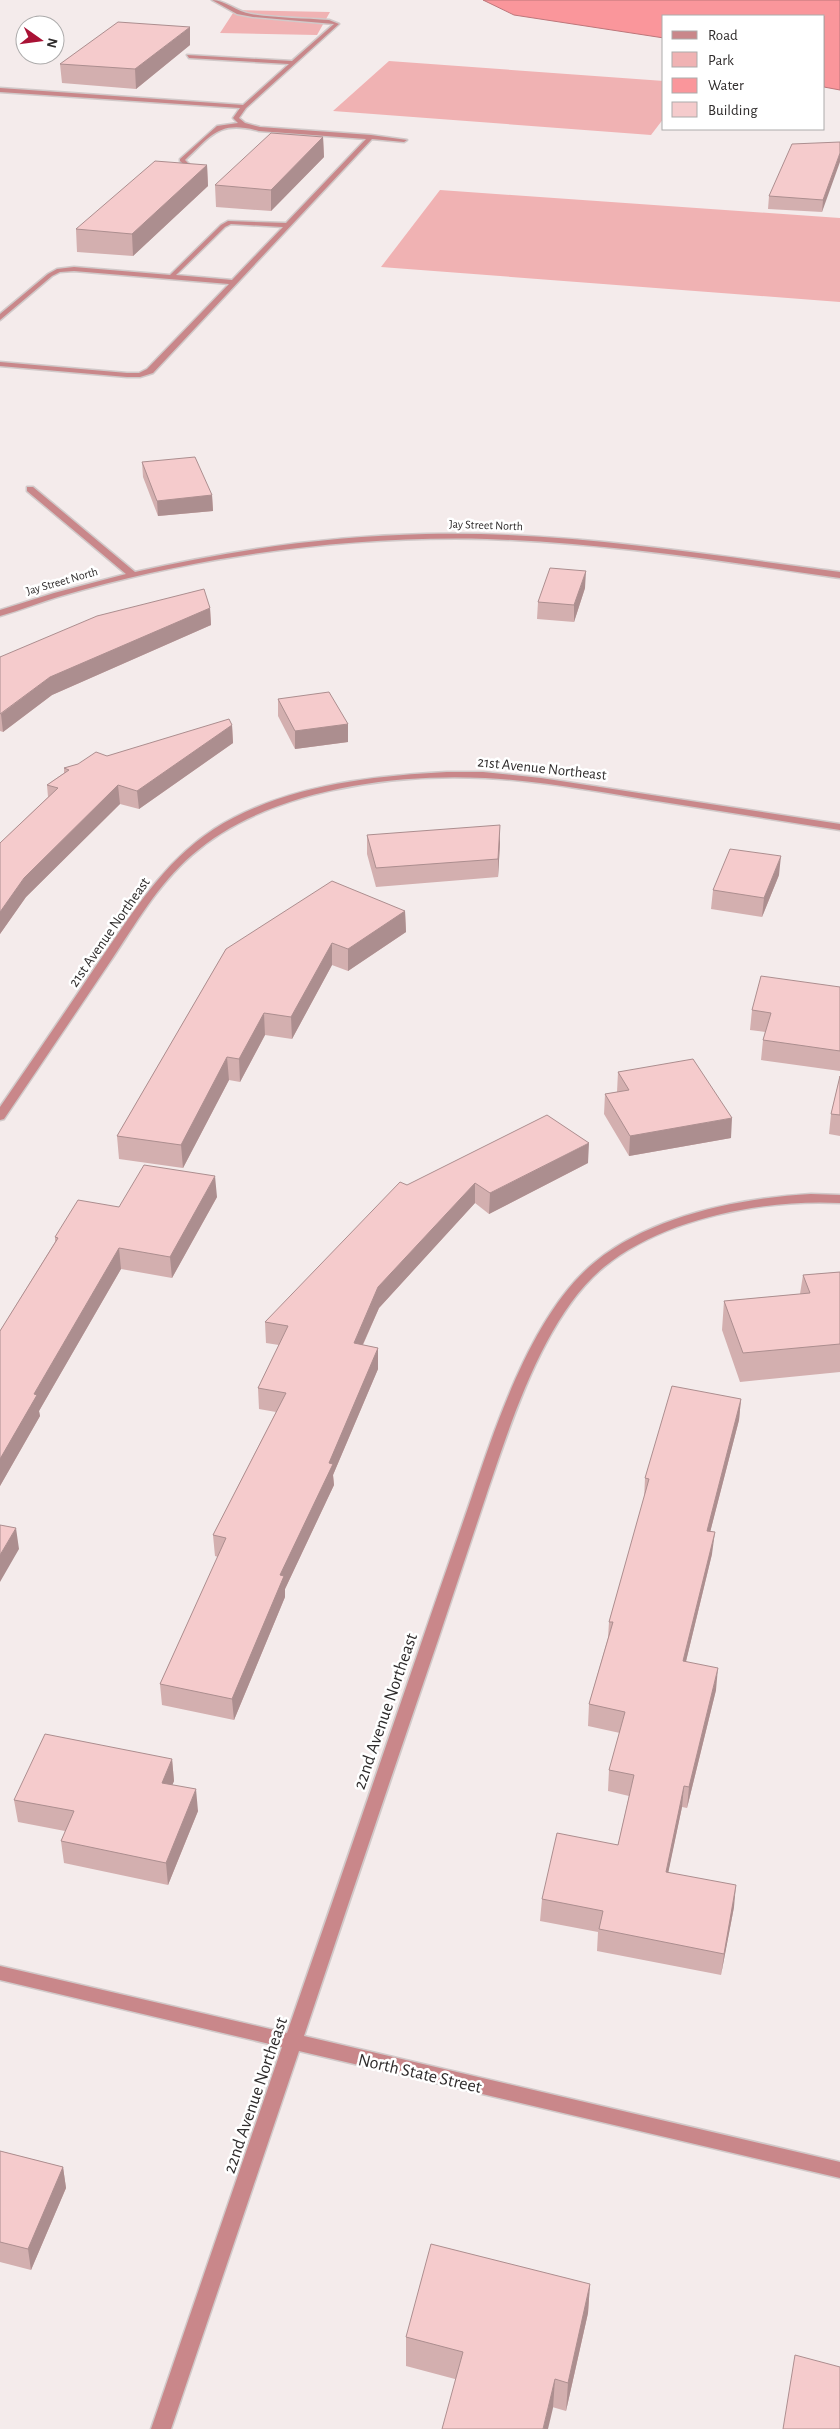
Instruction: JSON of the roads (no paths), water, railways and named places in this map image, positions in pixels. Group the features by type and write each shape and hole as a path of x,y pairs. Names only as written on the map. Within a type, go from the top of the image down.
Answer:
{"street":[{"path":"214,0 239,13 253,16 329,21 337,24 244,107 236,118 243,124 259,129 404,140"},
{"path":"189,56 294,63"},
{"path":"0,90 244,107"},
{"path":"191,169 182,160 213,131 219,127 243,124"},
{"path":"0,364 140,375 150,371 371,137"},
{"path":"172,277 223,226 230,222 288,225"},
{"path":"0,318 59,270 74,269 234,282"},
{"name":"Jay Street North","path":"30,489 132,574"},
{"name":"Jay Street North","path":"0,613 50,596 132,574 286,548 365,540 453,536 588,543 840,575"},
{"name":"21st Avenue Northeast","path":"0,1116 148,897 188,853 211,834 240,817 275,803 318,791 404,777 483,775 567,784 840,827"},
{"name":"22nd Avenue Northeast","path":"161,2429 502,1432 546,1329 598,1265 637,1240 683,1221 732,1208 779,1200 840,1199"},
{"name":"North State Street","path":"0,1973 840,2170"}],"water":[{"path":"483,0 840,0 840,90 825,87 825,15 662,15 662,38 514,15"}]}
